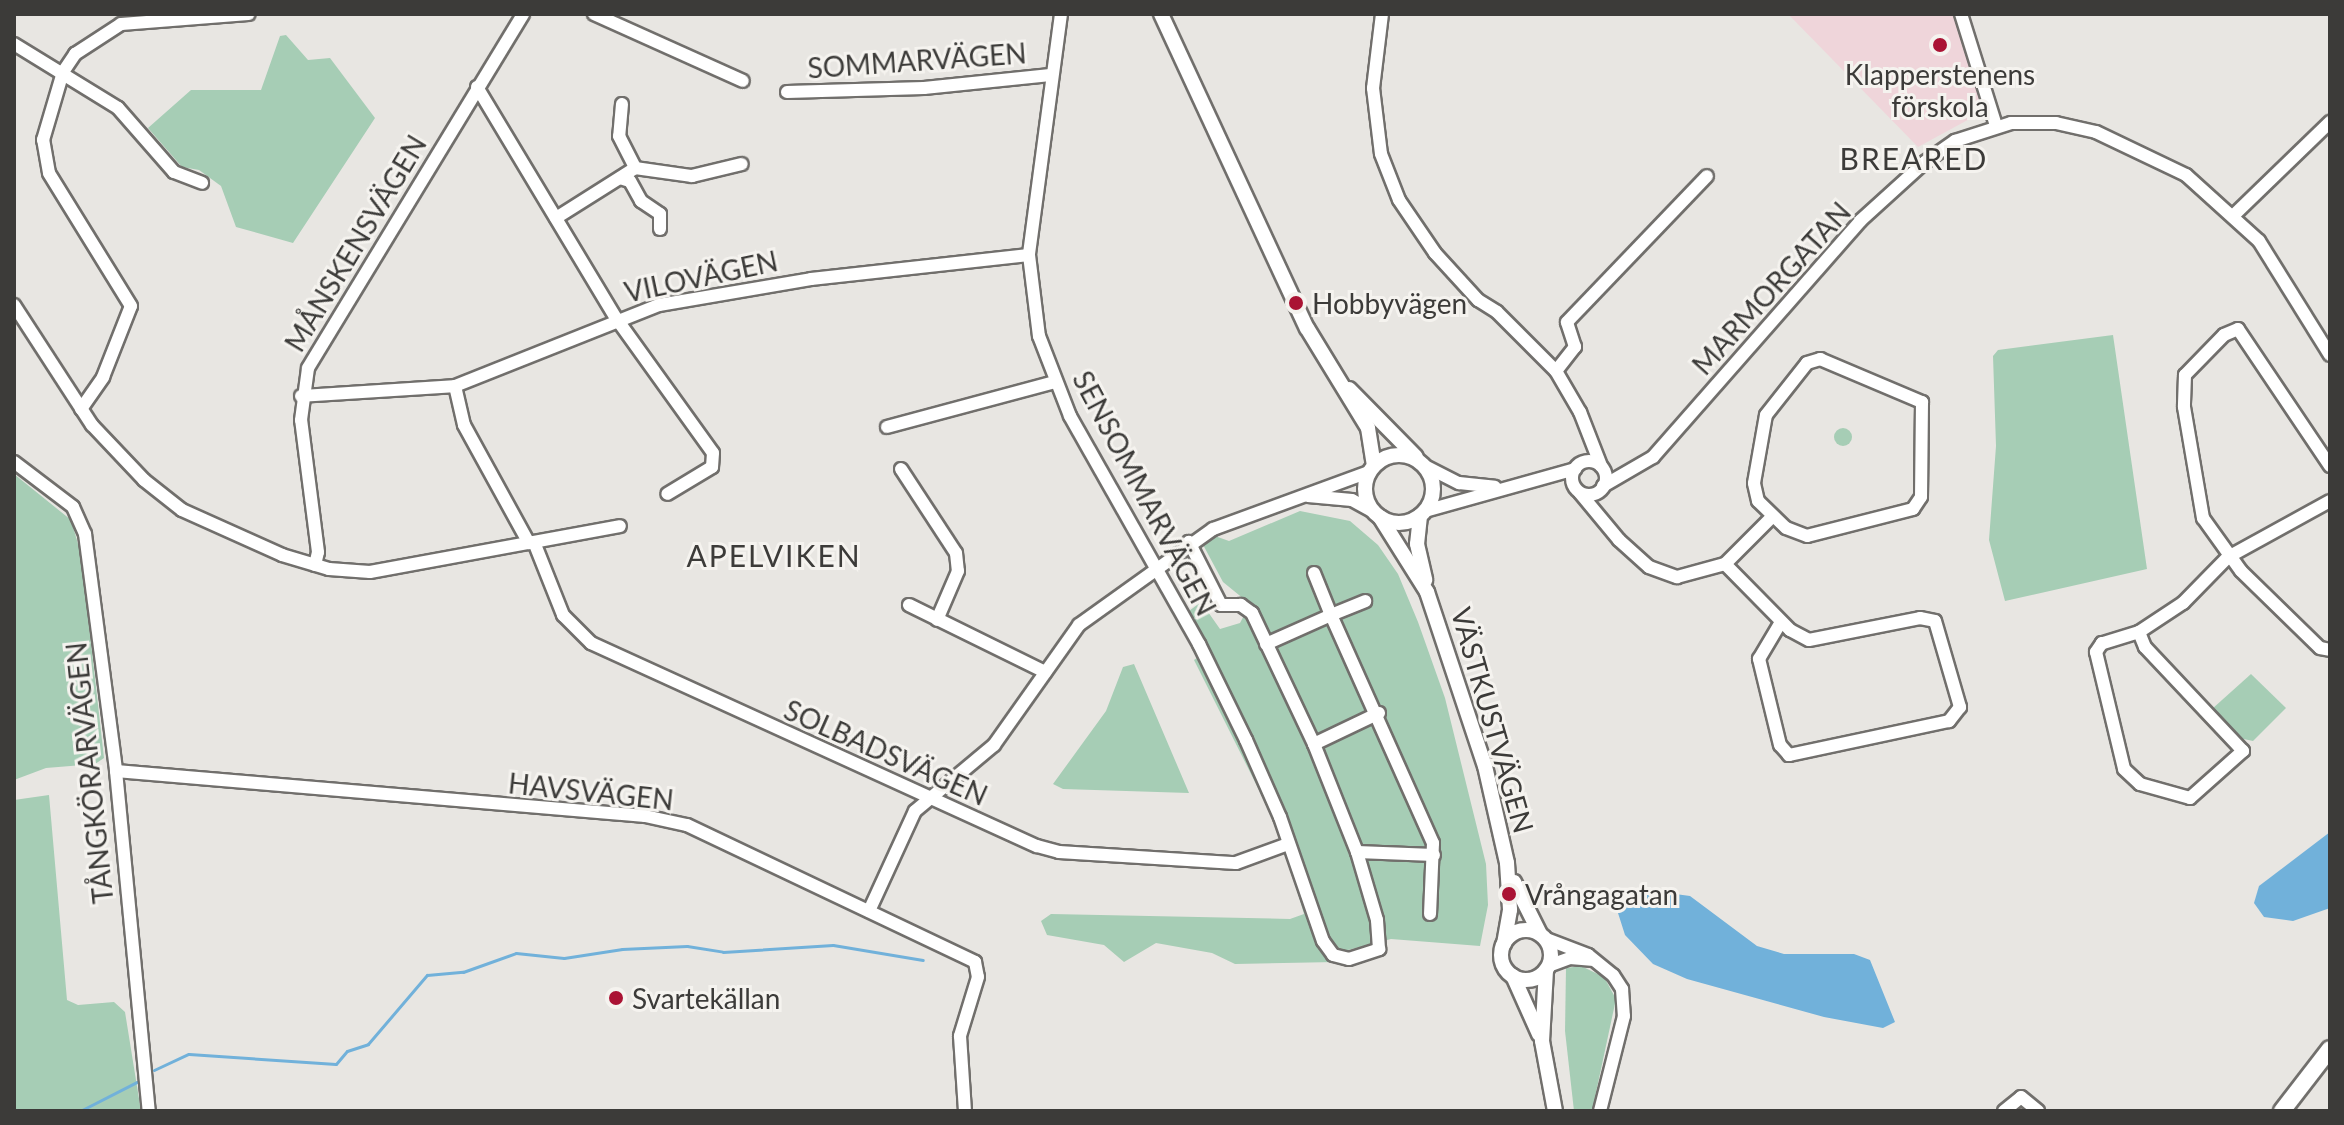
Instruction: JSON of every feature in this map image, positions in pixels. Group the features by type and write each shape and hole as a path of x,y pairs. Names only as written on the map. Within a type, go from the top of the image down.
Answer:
{"main road":[{"path":"2282,1111 2330,1049"}],"street":[{"path":"81,409 103,377 131,306 49,173 43,140 63,72 82,48 121,24 249,14"},
{"name":"MÅNSKENSVÄGEN","path":"315,565 318,552 301,396 315,355 523,14"},
{"path":"594,14 743,81"},
{"name":"SENSOMMARVÄGEN","path":"1061,14 1050,75 1029,255 1039,336 1055,382 1156,566 1246,740 1323,941 1333,955 1349,959 1379,949 1377,920 1357,852"},
{"path":"1161,14 1307,328 1368,428 1372,468 1366,496 1377,515"},
{"path":"1382,14 1373,88 1381,154 1399,200 1435,253 1478,300 1497,312 1556,371 1602,468 1602,521"},
{"path":"1961,14 1996,126"},
{"path":"14,44 118,108 174,172 202,183"},
{"name":"SOMMARVÄGEN","path":"787,92 924,88 1050,75"},
{"path":"477,87 616,318 713,453 712,467 667,494"},
{"path":"622,104 619,136 635,168"},
{"path":"2234,215 2330,122"},
{"name":"MARMORGATAN","path":"1537,481 1577,490 1602,488 1630,471 1673,437 1860,221 1940,150 1996,126 2056,123 2122,140 2186,175 2234,215 2268,255 2330,355"},
{"path":"556,218 635,168 692,176 742,164"},
{"path":"1556,371 1575,347 1567,322 1707,176"},
{"path":"620,178 630,181 641,201 660,214 660,229"},
{"name":"VILOVÄGEN","path":"301,396 455,386 616,318 659,305 811,279 1029,255"},
{"path":"14,305 81,409 105,440 169,502 315,565 370,572 620,526"},
{"path":"2330,466 2243,333 2232,329 2193,365 2182,388 2198,508 2228,557 2320,648 2330,650"},
{"path":"1820,359 1920,399 1921,497 1913,509 1807,536 1772,517 1755,490 1764,421 1807,363 1820,359"},
{"path":"1340,381 1421,463 1433,485 1423,513"},
{"path":"887,427 1055,382"},
{"name":"SOLBADSVÄGEN","path":"455,386 464,425 531,543 563,615 591,643 1012,836 1059,852 1236,863 1288,844"},
{"path":"1585,427 1576,467 1577,490 1602,521 1660,573 1696,575 1725,564 1772,517"},
{"path":"869,911 915,811 928,795 994,745 1079,625 1189,542 1237,516 1300,496 1372,468 1398,454 1459,483 1511,487"},
{"path":"1300,496 1352,500 1377,515 1400,523 1423,513 1537,481 1591,461 1602,468 1630,471"},
{"name":"TÅNGKÖRARVÄGEN","path":"14,462 73,507 82,522 116,771 149,1111"},
{"path":"901,469 956,553 958,571 937,620"},
{"path":"2139,632 2145,647 2243,751 2190,798 2140,784 2124,769 2097,646 2139,632 2183,603 2228,557 2330,501"},
{"name":"VÄSTKUSTVÄGEN","path":"1423,513 1417,544 1427,592 1481,753 1507,863 1523,909 1551,953 1547,968 1542,1041"},
{"name":"VÄSTKUSTVÄGEN","path":"1377,515 1427,592"},
{"path":"1189,542 1221,605 1241,605 1252,613 1314,744 1357,852 1434,855"},
{"path":"1725,564 1799,637 1818,641 1929,618 1939,627 1960,696 1957,715 1877,739 1789,755 1780,745 1759,659 1781,622"},
{"path":"1314,573 1379,713 1434,855 1430,914"},
{"path":"1266,644 1365,601"},
{"path":"909,605 1045,672"},
{"path":"1314,744 1379,713"},
{"name":"HAVSVÄGEN","path":"116,771 660,818 711,836 967,956 978,968 960,1036 965,1111"},
{"name":"VÄSTKUSTVÄGEN","path":"1507,863 1510,910 1502,962 1513,976 1542,1041 1555,1111"},
{"path":"1504,943 1522,930 1598,962 1618,981 1625,1009 1600,1111"},
{"path":"1513,976 1531,979 1570,958 1598,962"},
{"path":"2004,1111 2021,1097 2038,1111"}],"shaded area":[{"path":"1788,14 1954,14 1986,110 1918,147"}],"green space":[{"path":"286,35 308,60 330,58 375,118 293,243 236,227 221,186 199,170 182,167 148,128 191,90 261,90 280,36"},
{"path":"2113,335 2147,569 2005,601 1989,540 1996,446 1993,356 1998,350"},
{"path":"1843,428 1852,437 1843,446 1834,437"},
{"path":"14,474 71,520 81,554 104,758 95,764 46,768 14,780"},
{"path":"1300,511 1350,521 1378,545 1398,574 1418,622 1445,698 1486,864 1488,905 1480,946 1391,939 1344,951 1336,962 1235,964 1212,953 1156,943 1124,962 1104,945 1047,935 1041,921 1051,914 1290,919 1304,914 1278,828 1194,660 1206,652 1189,611 1201,602 1220,629 1240,623 1250,604 1223,582 1201,541 1212,535 1229,541"},
{"path":"1134,664 1189,793 1063,789 1053,784 1106,711 1123,667"},
{"path":"2251,674 2286,708 2253,741 2239,738 2212,709"},
{"path":"49,795 67,1000 78,1005 114,1002 125,1012 141,1111 14,1111 14,800"},
{"path":"1581,966 1604,977 1616,999 1592,1111 1574,1111 1565,1031 1566,968"}],"water":[{"path":"2330,832 2330,908 2293,921 2264,917 2254,903 2259,886"},
{"path":"1646,890 1690,896 1757,946 1784,954 1854,954 1870,960 1895,1022 1883,1028 1824,1017 1687,979 1653,964 1625,935 1618,913 1629,897"}],"waterway":[{"path":"154,1070 189,1054 336,1064 347,1051 368,1044 427,975 463,972 516,953 564,958 622,949 687,946 723,952 833,945 923,960"},
{"path":"80,1111 137,1082"}],"place":[{"name":"Klapperstenens förskola","path":"1940,45"},
{"name":"Hobbyvägen","path":"1296,303"},
{"name":"Vrångagatan","path":"1509,894"},
{"name":"Svartekällan","path":"616,998"}],"district":[{"name":"BREARED","path":"1914,158"},
{"name":"APELVIKEN","path":"774,555"}]}
